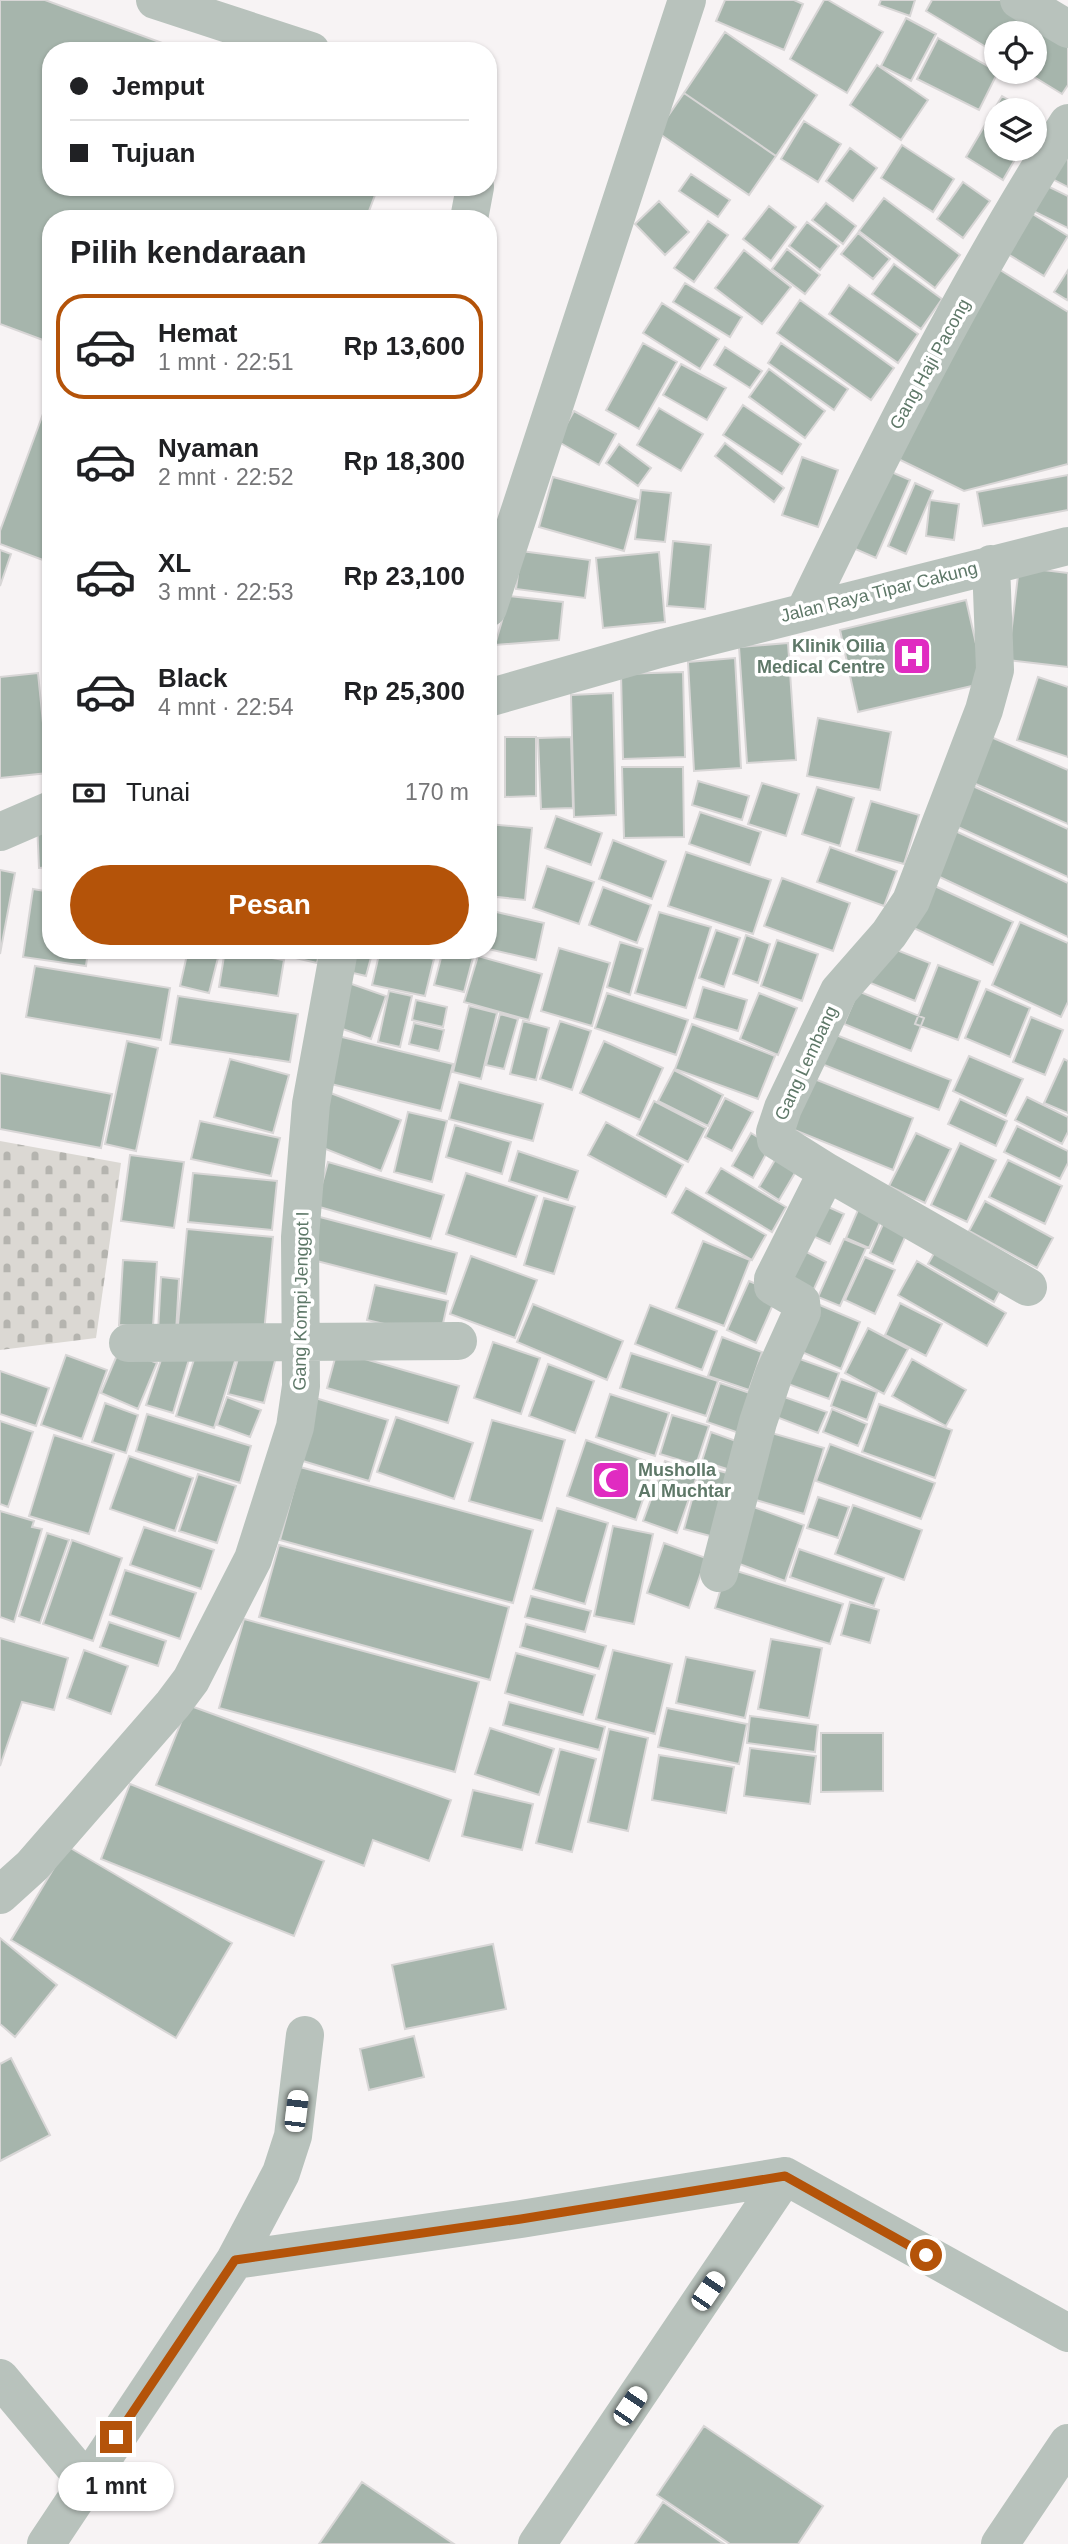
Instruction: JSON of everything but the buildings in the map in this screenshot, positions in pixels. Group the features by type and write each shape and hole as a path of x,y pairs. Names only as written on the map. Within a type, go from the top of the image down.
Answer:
{"street":[{"path":"155,0 283,42"},
{"path":"497,581 687,0"},
{"path":"1019,0 1068,29"},
{"name":"Gang Haji Pacong","path":"805,611 881,453 1021,196 1068,123"},
{"name":"Jalan Raya Tipar Cakung","path":"497,695 659,649 1068,546"},
{"name":"Gang Lembang","path":"827,1172 776,1140 775,1132 783,1108 839,991 889,934 911,901 949,796 973,741 995,670 991,564"},
{"path":"0,832 42,814"},
{"name":"Gang Kompi Jenggot I","path":"0,1895 32,1866 173,1704 191,1680 253,1559 295,1427 301,1386 300,1237 311,1104 337,959"},
{"path":"719,1573 758,1422 802,1312 801,1302 777,1290 773,1286 773,1279 827,1172 1028,1287"},
{"path":"128,1343 458,1341"},
{"path":"46,2544 235,2260 281,2173 293,2136 305,2035"},
{"path":"235,2260 521,2219 785,2176 1068,2333"},
{"path":"537,2544 785,2176"},
{"path":"0,2378 86,2482"},
{"path":"1000,2544 1068,2443"}],"green space":[{"path":"0,1141 121,1163 96,1338 0,1350"}],"place":[{"name":"Klinik Oilia Medical Centre","path":"912,656"},
{"name":"Musholla Al Muchtar","path":"611,1480"}],"route":[{"path":"116,2437 235,2260 521,2219 785,2176 926,2255"}]}
